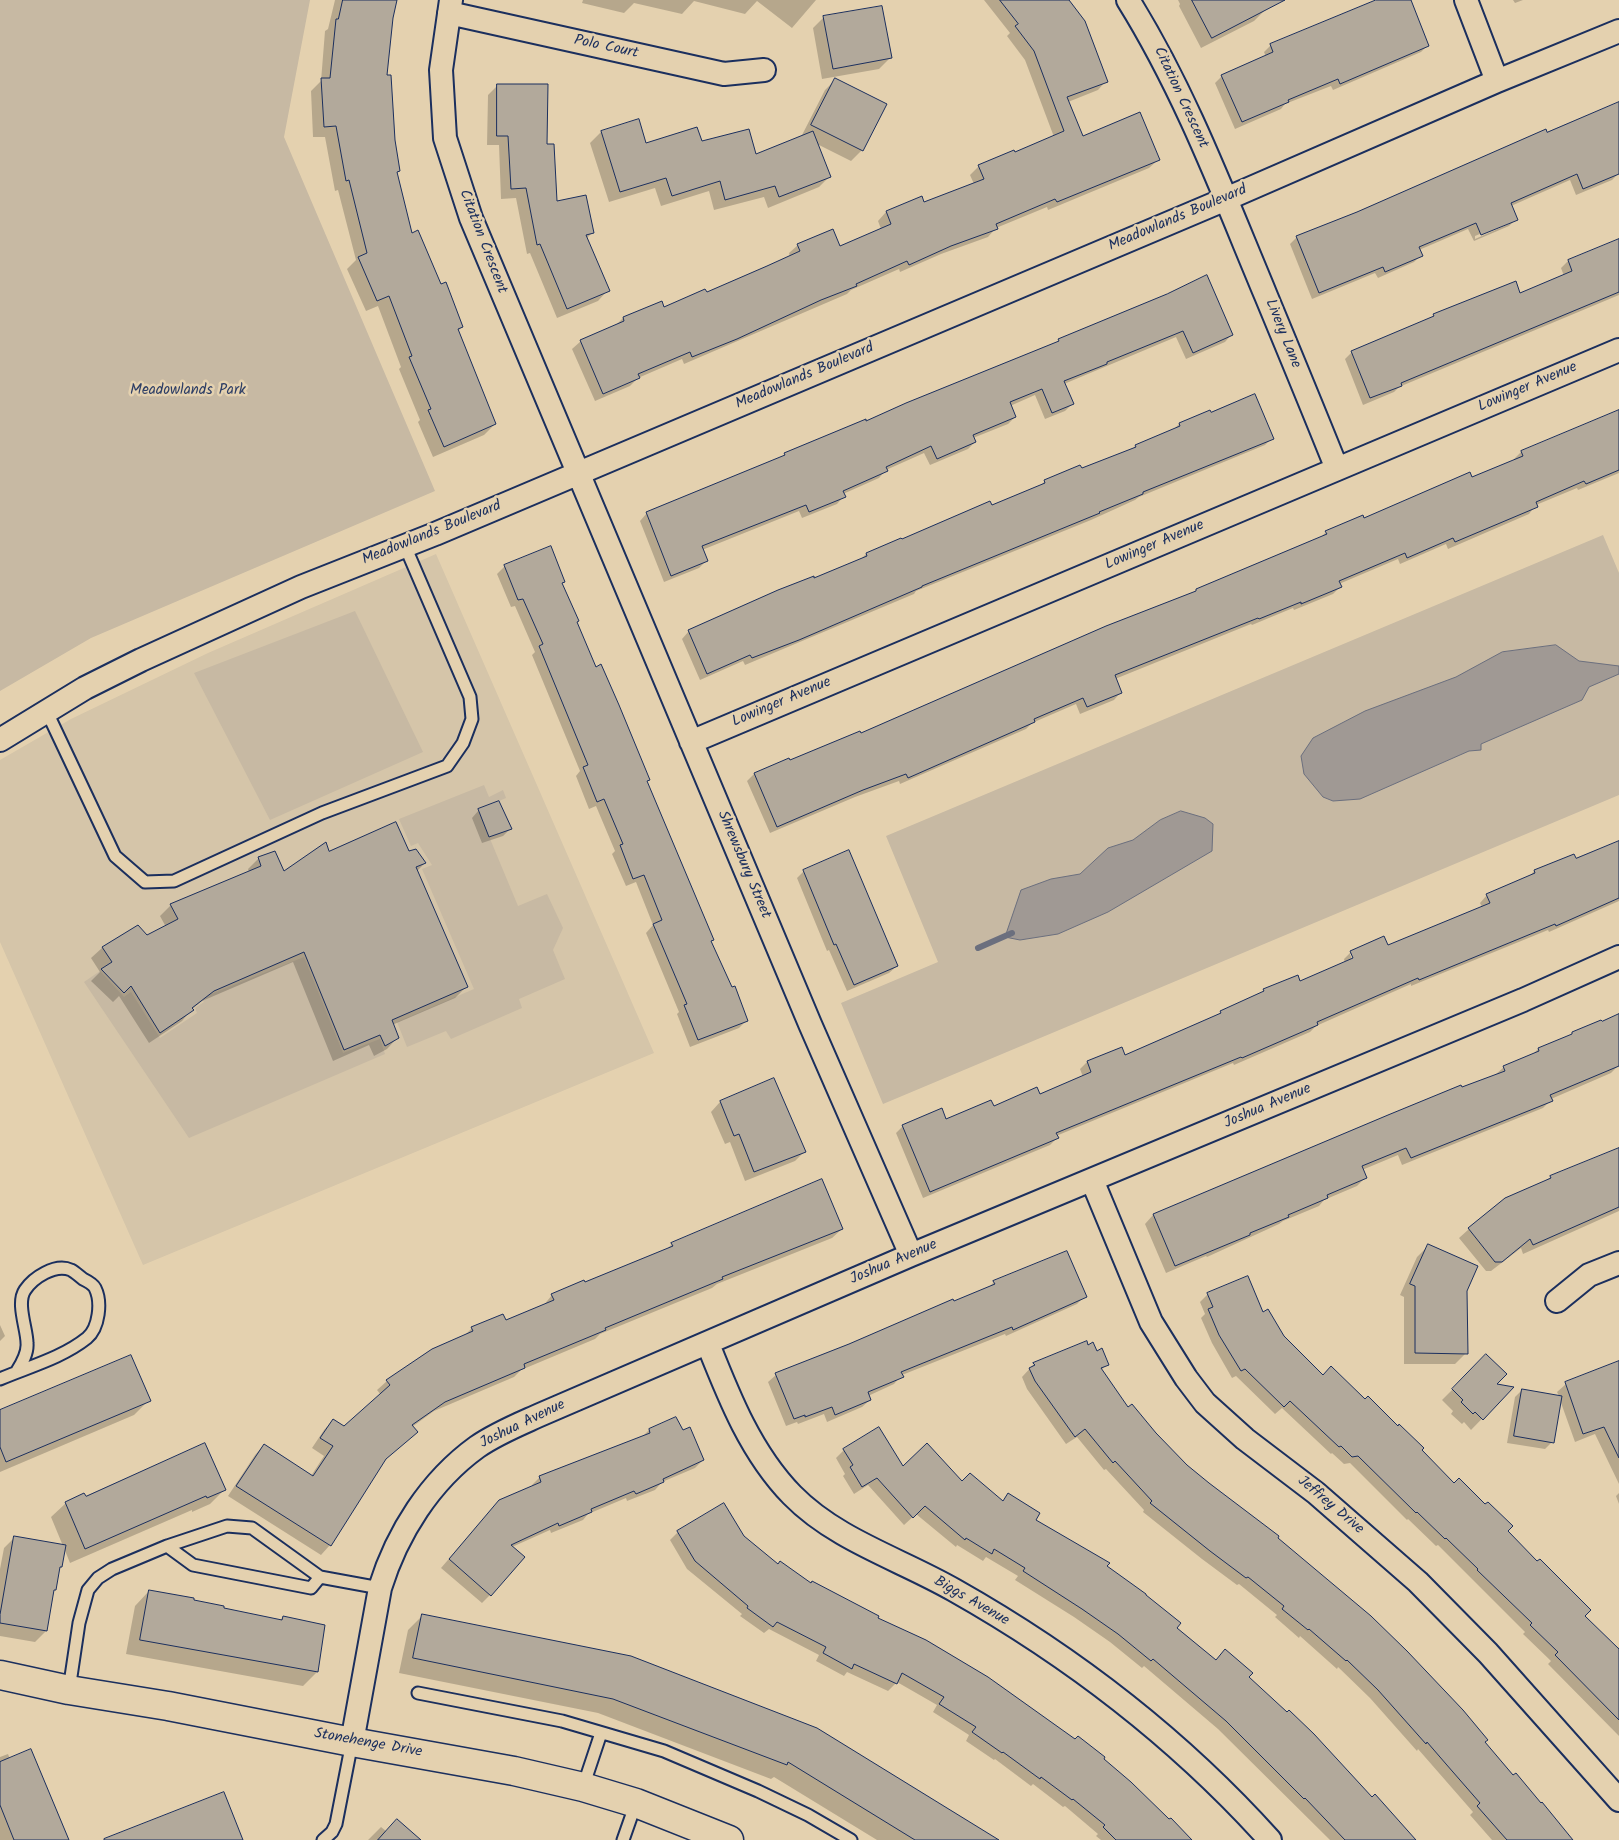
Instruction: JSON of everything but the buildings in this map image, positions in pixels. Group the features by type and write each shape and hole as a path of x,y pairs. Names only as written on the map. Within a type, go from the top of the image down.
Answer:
{"street":[{"name":"Citation Crescent","path":"1128,0 1154,41 1226,199"},
{"path":"1466,0 1497,81"},
{"name":"Citation Crescent","path":"450,7 441,70 445,138 471,218 578,473"},
{"name":"Polo Court","path":"450,7 724,74 764,70"},
{"name":"Meadowlands Boulevard","path":"0,740 85,688 141,660 301,587 405,546 1226,199 1497,81 1619,31"},
{"name":"Livery Lane","path":"1226,199 1337,469"},
{"name":"Lowinger Avenue","path":"691,742 1619,350"},
{"name":"Shrewsbury Street","path":"578,473 810,1024 911,1255"},
{"name":"Joshua Avenue","path":"352,1742 380,1588 386,1571 402,1534 421,1505 442,1480 477,1447 542,1414 911,1255 1523,1000 1619,957"},
{"name":"Jeffrey Drive","path":"1092,1180 1151,1322 1186,1378 1206,1403 1244,1439 1316,1493 1418,1582 1488,1653 1619,1800"},
{"path":"1557,1301 1589,1275 1619,1263"},
{"name":"Biggs Avenue","path":"708,1344 734,1405 751,1438 778,1480 806,1508 837,1530 954,1590 1074,1665 1174,1745 1254,1822 1270,1840"},
{"name":"Stonehenge Drive","path":"0,1675 69,1690 168,1706 514,1771 583,1787 636,1803 729,1840"}],"lane":[{"path":"47,712 115,856 145,882 174,881 322,813 447,766 463,743 472,719 470,697 405,546"},
{"path":"0,1378 62,1354 88,1337 97,1321 99,1303 94,1287 70,1270 59,1268 48,1272 34,1280 23,1292 22,1309 28,1344 25,1358 17,1371"},
{"path":"69,1690 79,1623 88,1590 98,1578 167,1546 227,1526 252,1528 320,1577 380,1588"},
{"path":"167,1546 193,1565 311,1588 320,1577"},
{"path":"418,1693 562,1721 664,1751 731,1779 808,1815 851,1840"},
{"path":"583,1787 601,1733"},
{"path":"322,1840 332,1832 336,1824 352,1742"},
{"path":"623,1840 636,1803"}],"shaded area":[{"path":"436,554 654,1053 143,1265 0,942 0,760 71,719 208,653"},
{"path":"1556,645 1579,661 1619,666 1619,674 1589,687 1582,700 1481,744 1481,750 1469,751 1360,799 1333,801 1323,797 1304,774 1301,756 1313,738 1365,711 1456,677 1502,652"},
{"path":"1181,811 1205,818 1213,824 1212,851 1108,912 1058,934 1020,940 1005,937 1021,890 1051,879 1080,874 1108,848 1133,840 1160,820"}],"green space":[{"name":"Meadowlands Park","path":"0,0 310,0 284,137 435,491 91,638 0,691"},
{"path":"1603,535 1619,573 1619,795 883,1104 841,1003 938,962 886,836"},
{"path":"355,611 423,752 270,820 194,673"},
{"path":"484,785 489,797 503,790 506,798 478,810 518,906 547,894 563,928 553,950 565,979 519,999 522,1008 451,1039 446,1031 407,1047 397,1022 474,989 422,869 432,865 418,843 411,846 399,819"},
{"path":"304,957 343,1053 380,1039 385,1054 189,1138 84,982 100,971 124,997 131,992 160,1038 197,1013 195,1008 204,1002 201,998"}],"waterway":[{"path":"978,948 1012,933"}]}
